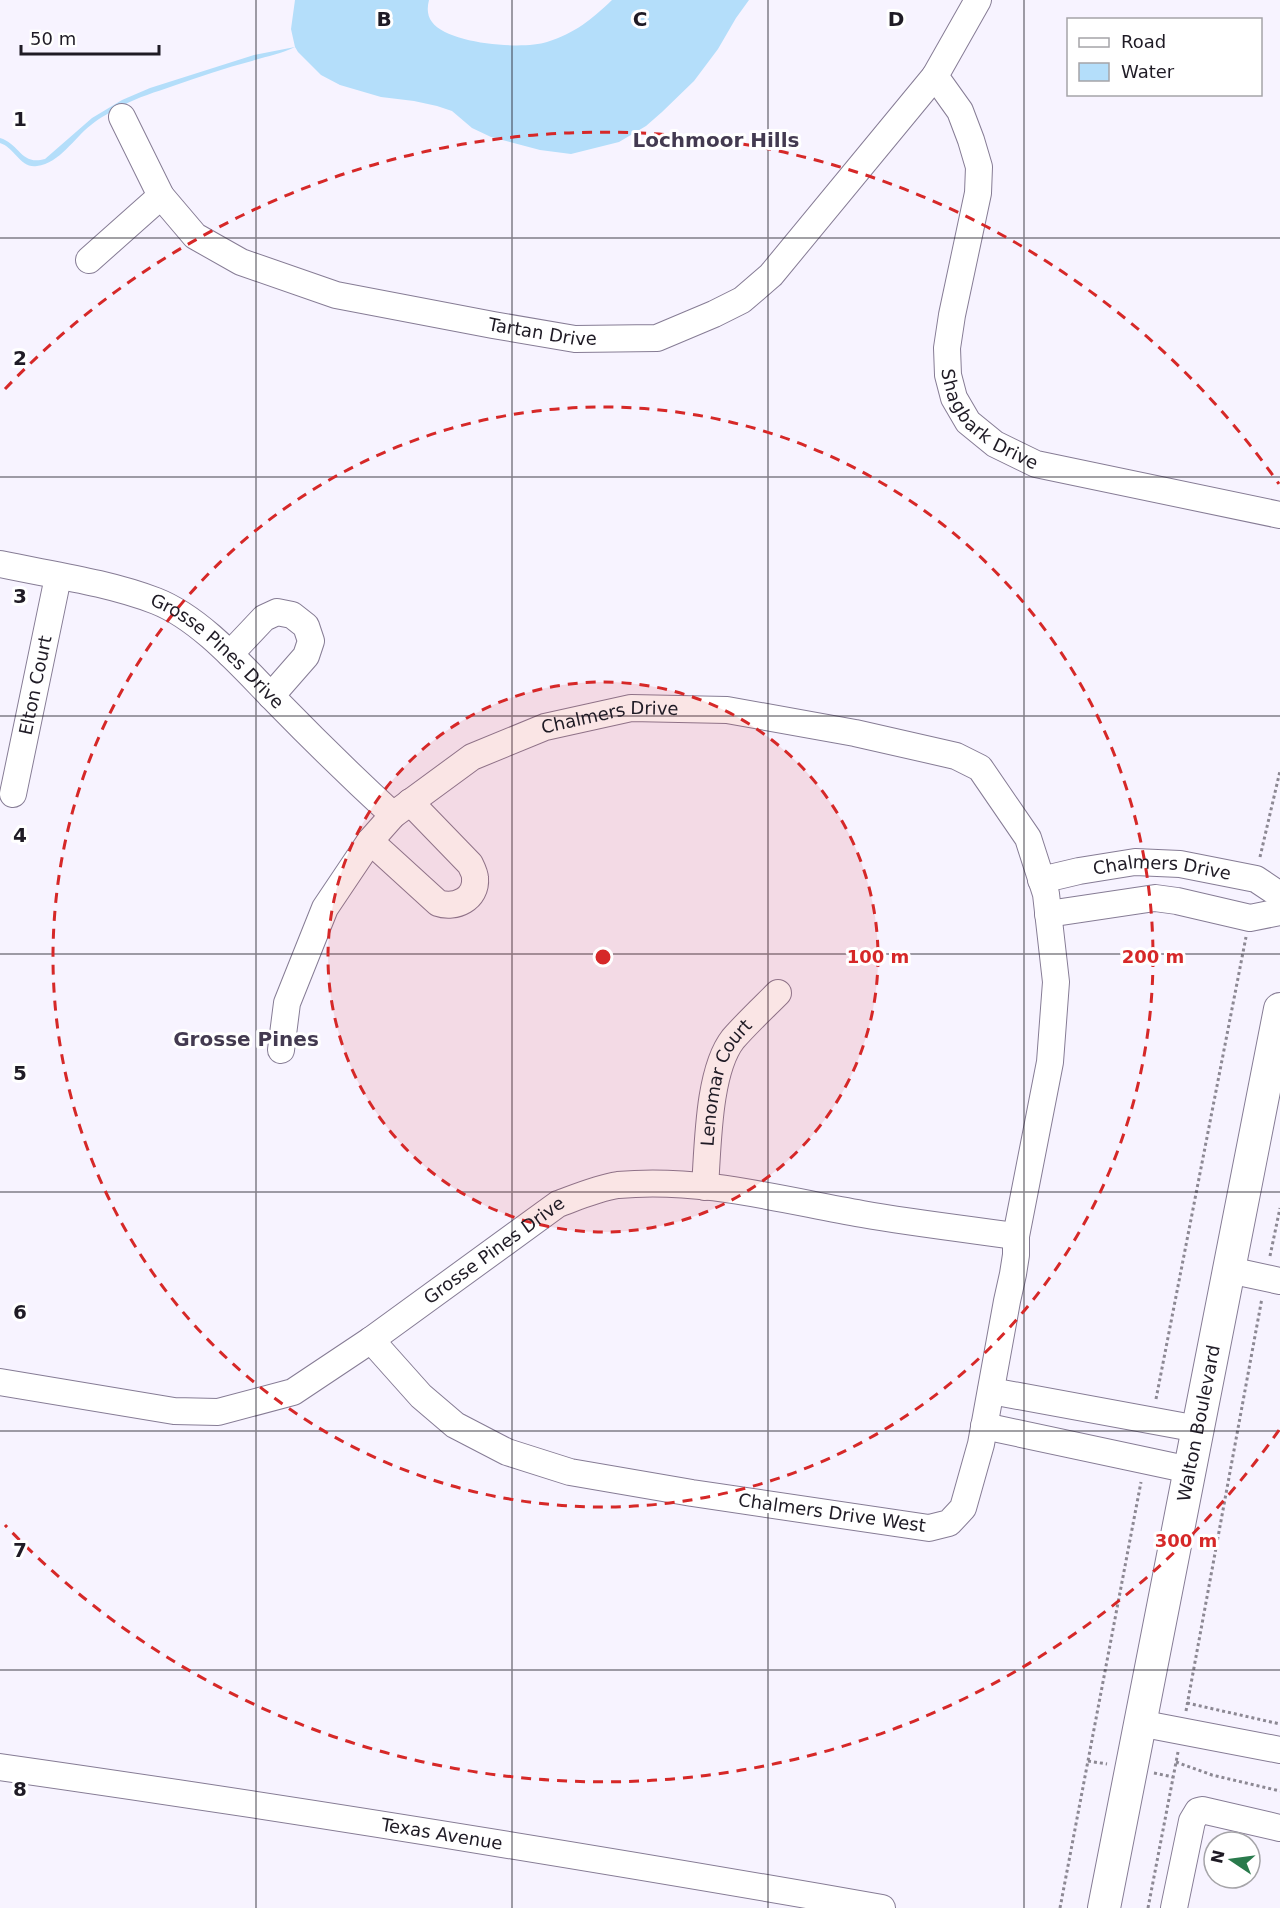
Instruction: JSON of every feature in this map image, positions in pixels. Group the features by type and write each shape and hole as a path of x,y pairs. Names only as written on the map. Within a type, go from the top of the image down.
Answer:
{"main road":[{"name":"Walton Boulevard","path":"1104,1908 1280,1009"}],"street":[{"path":"935,76 978,0"},
{"name":"Tartan Drive","path":"122,117 161,196 195,236 241,262 336,295 493,325 575,339 657,338 742,300 771,275 935,76"},
{"name":"Shagbark Drive","path":"935,76 960,111 979,167 978,193 947,348 948,375 954,398 968,422 995,444 1036,464 1280,515"},
{"path":"89,260 161,196"},
{"name":"Grosse Pines Drive","path":"0,564 113,588 157,602 186,618 230,654 340,766 401,808 470,864 476,877 474,889 468,899 459,903 446,906 438,903 370,841"},
{"name":"Elton Court","path":"12,794 58,577"},
{"path":"230,654 264,618 277,612 292,615 306,626 311,641 306,656 271,696"},
{"name":"Chalmers Drive","path":"281,1050 287,1003 325,908 370,841 401,808 472,758 544,727 631,708 727,710 866,735 956,756 980,768 1028,838 1045,896"},
{"name":"Chalmers Drive","path":"1045,896 1079,871 1135,862 1180,864 1256,879 1280,895"},
{"name":"Chalmers Drive","path":"1045,896 1155,898 1250,918 1280,912"},
{"name":"Chalmers Drive West","path":"370,1340 421,1396 455,1425 507,1452 570,1472 692,1493 928,1528 949,1523 963,1508 981,1444 1013,1274 1016,1236 1050,1062 1056,982 1045,896"},
{"name":"Lenomar Court","path":"705,1187 712,1104 720,1065 732,1041 778,993"},
{"name":"Grosse Pines Drive","path":"0,1382 174,1411 218,1412 293,1392 370,1340 558,1204 586,1193 617,1185 681,1183 865,1215 1016,1236"},
{"path":"1229,1270 1273,1279"},
{"path":"991,1391 1198,1429"},
{"path":"984,1426 1190,1470"},
{"path":"1139,1723 1280,1749"},
{"name":"Texas Avenue","path":"0,1767 726,1881 882,1908"},
{"path":"1174,1908 1192,1821 1198,1811 1280,1828"}],"path":[{"path":"1256,879 1280,771"},
{"path":"1152,1421 1250,918"},
{"path":"1148,1908 1273,1279 1280,1208"},
{"path":"1060,1908 1145,1460"},
{"path":"1187,1703 1280,1724"},
{"path":"1176,1762 1212,1775 1280,1791"}],"water":[{"path":"295,0 429,0 429,17 432,22 453,36 486,43 521,45 547,42 566,34 590,20 612,0 749,0 718,49 694,81 646,126 619,142 571,154 540,150 491,137 472,128 452,111 414,101 381,97 340,85 321,75 295,47 291,29"},
{"path":"295,47 202,76 128,103 95,122 60,155 45,164 31,166 26,164 0,143 0,138 7,141 31,160 45,159 92,118 122,100 150,88 254,55"}],"district":[{"name":"Lochmoor Hills","path":"716,140"},
{"name":"Grosse Pines","path":"246,1039"}]}
